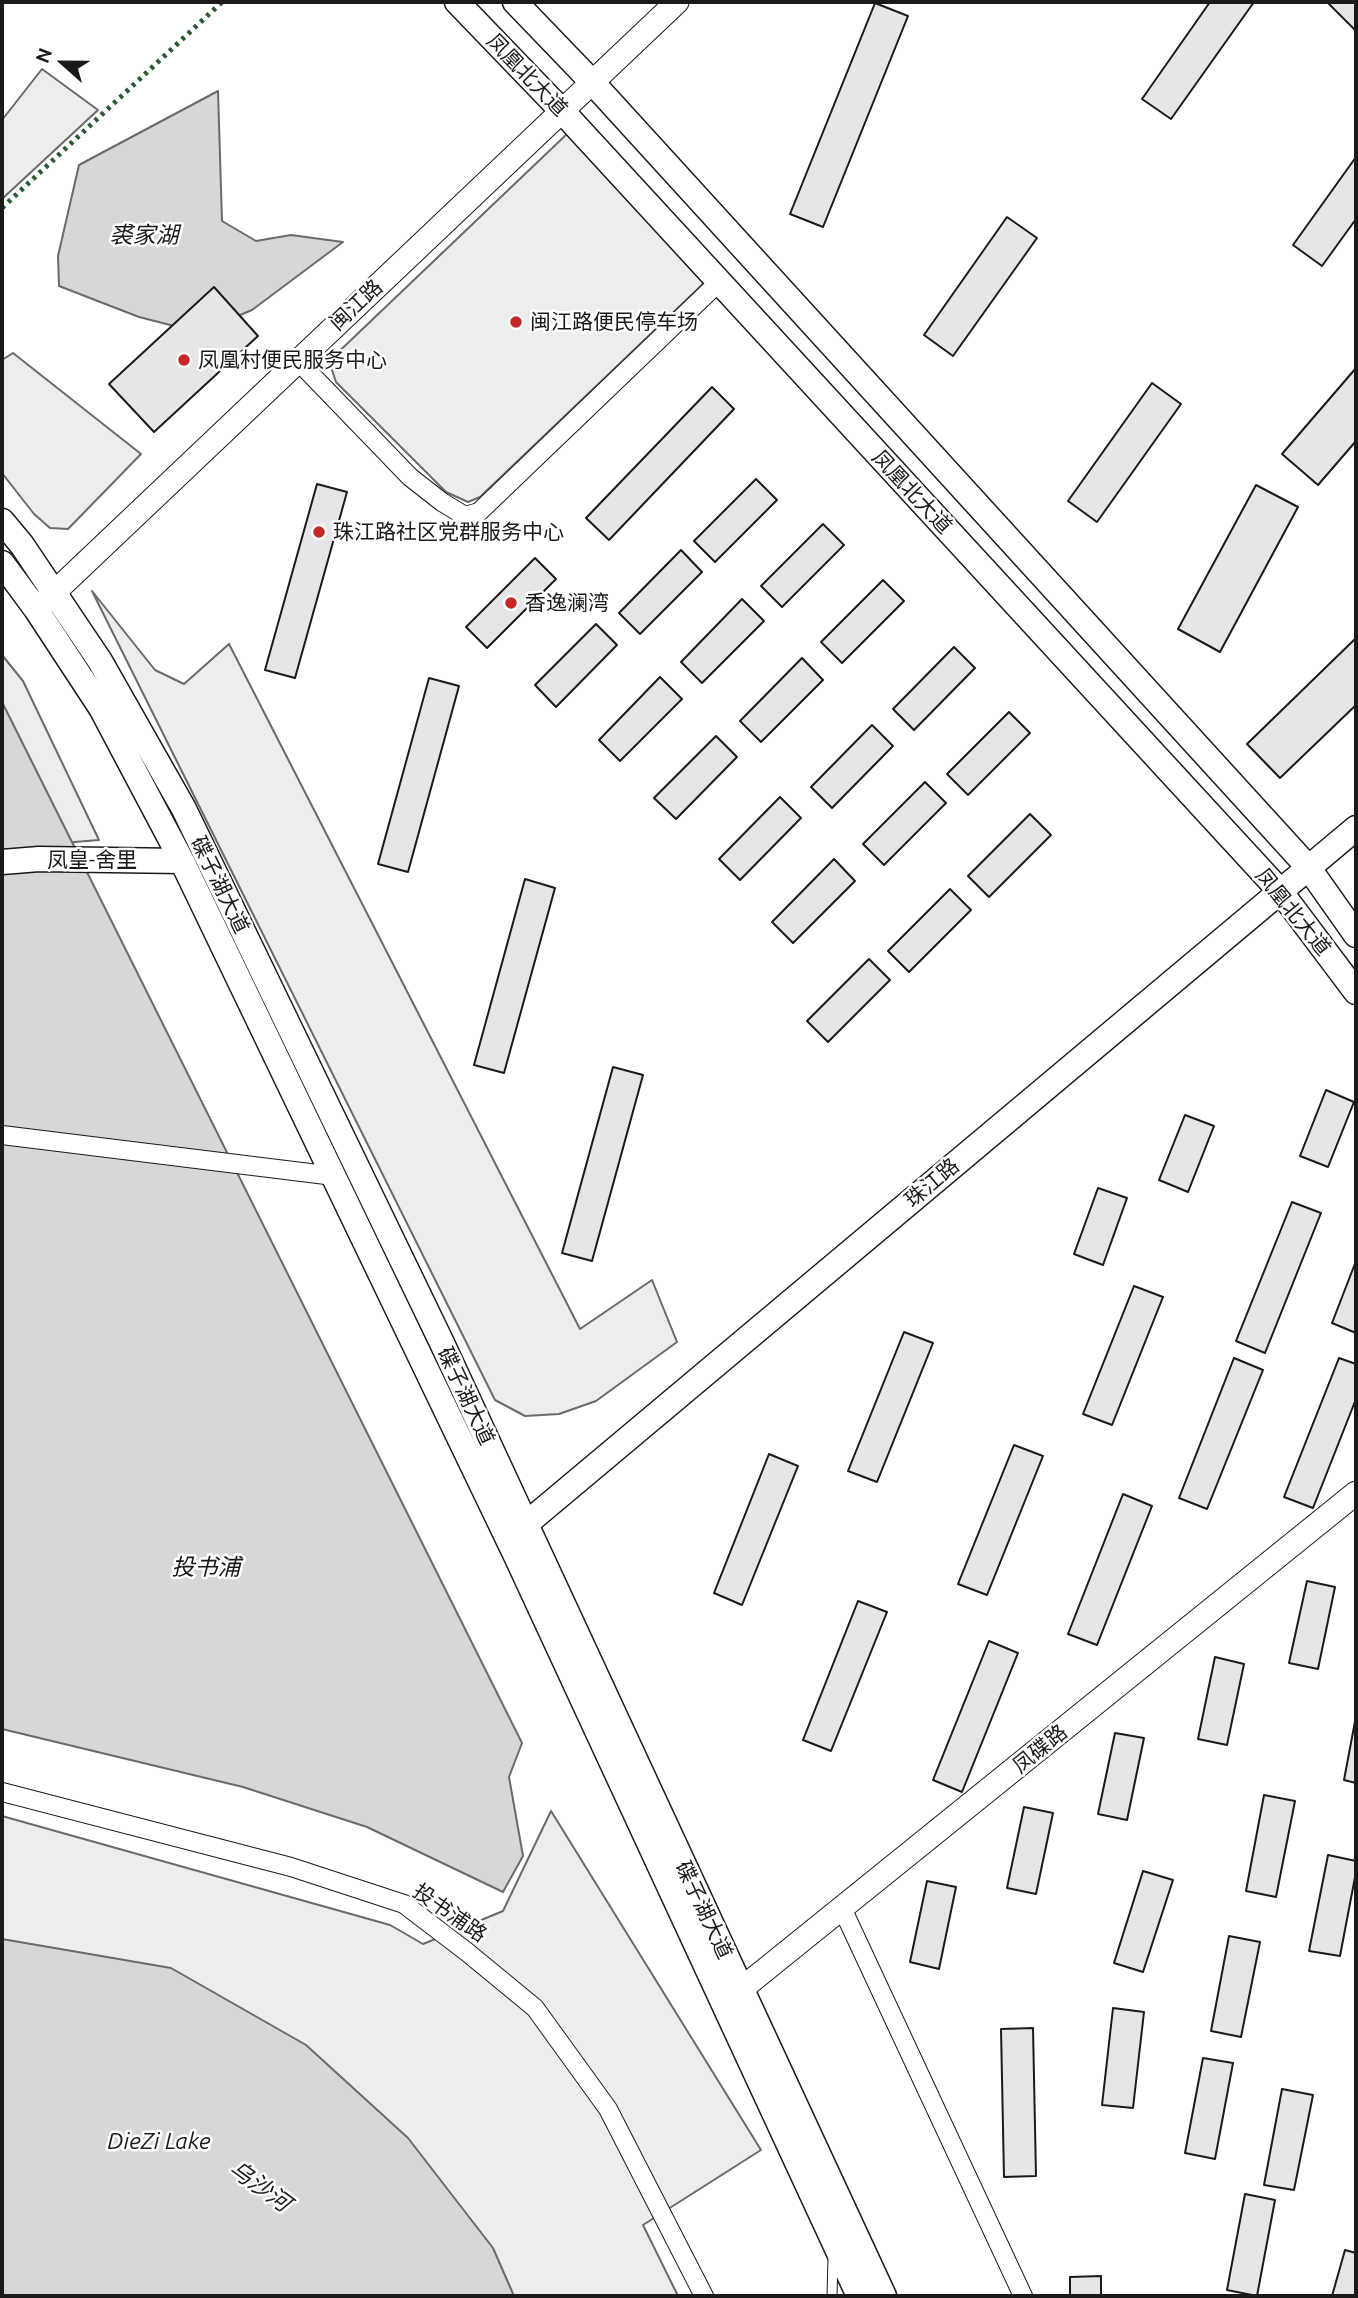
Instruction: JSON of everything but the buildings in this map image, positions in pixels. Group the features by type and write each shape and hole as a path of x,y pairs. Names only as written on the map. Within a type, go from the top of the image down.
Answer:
{"main road":[{"name":"凤凰北大道","path":"457,2 562,111 1280,891 1356,992"},
{"name":"凤凰北大道","path":"515,2 592,82 1308,867 1356,934"},
{"name":"碟子湖大道","path":"2,521 22,545 45,601 182,861 334,1176 517,1531 732,1997 884,2296"},
{"name":"碟子湖大道","path":"2,563 45,601 100,661 184,809 442,1343 517,1531"},
{"name":"珠江路","path":"517,1531 1356,828"},
{"name":"凤皇-舍里","path":"2,862 39,859 182,861"},
{"name":"碟子湖大道","path":"732,1997 834,2243 859,2296"}],"street":[{"name":"闽江路","path":"45,601 677,2"},
{"path":"298,361 410,477 465,516 479,512 719,282"},
{"path":"2,1135 334,1176"},
{"name":"凤碟路","path":"732,1997 1356,1493"},
{"name":"投书浦路","path":"2,1792 291,1867 404,1904 467,1951 535,2008 608,2109 704,2296"},
{"path":"842,1908 1023,2296"}],"lane":[{"path":"831,2296 834,2243"}],"shaded area":[{"path":"42,69 98,110 2,199 2,120"},
{"name":"闽江路便民停车场","path":"568,133 704,283 480,497 468,502 446,492 336,382 329,361"},
{"path":"13,353 141,454 68,529 50,528 34,514 2,473 2,360"},
{"path":"92,591 155,670 184,684 229,644 580,1329 652,1280 677,1342 596,1401 559,1414 525,1416 495,1400"},
{"path":"2,655 23,681 99,840 2,848"},
{"path":"551,1811 761,2150 643,2225 678,2296 480,2296 2,1966 2,1816 390,1925 423,1944 503,1911"}],"water":[{"name":"裘家湖","path":"218,91 222,221 256,241 291,235 343,242 252,310 214,326 178,327 139,317 59,286 58,256 79,165"},
{"name":"投书浦","path":"2,702 522,1743 509,1777 523,1856 503,1892 367,1827 243,1787 2,1729"},
{"name":"DieZi Lake","path":"2,1939 171,1968 306,2045 408,2138 493,2248 514,2296 2,2296"}],"hedge":[{"path":"2,208 222,2"}],"place":[{"name":"闽江路便民停车场","path":"516,322"},
{"name":"凤凰村便民服务中心","path":"184,360"},
{"name":"珠江路社区党群服务中心","path":"319,532"},
{"name":"香逸澜湾","path":"511,603"}],"water label":[{"name":"乌沙河","path":"260,2186"}]}
